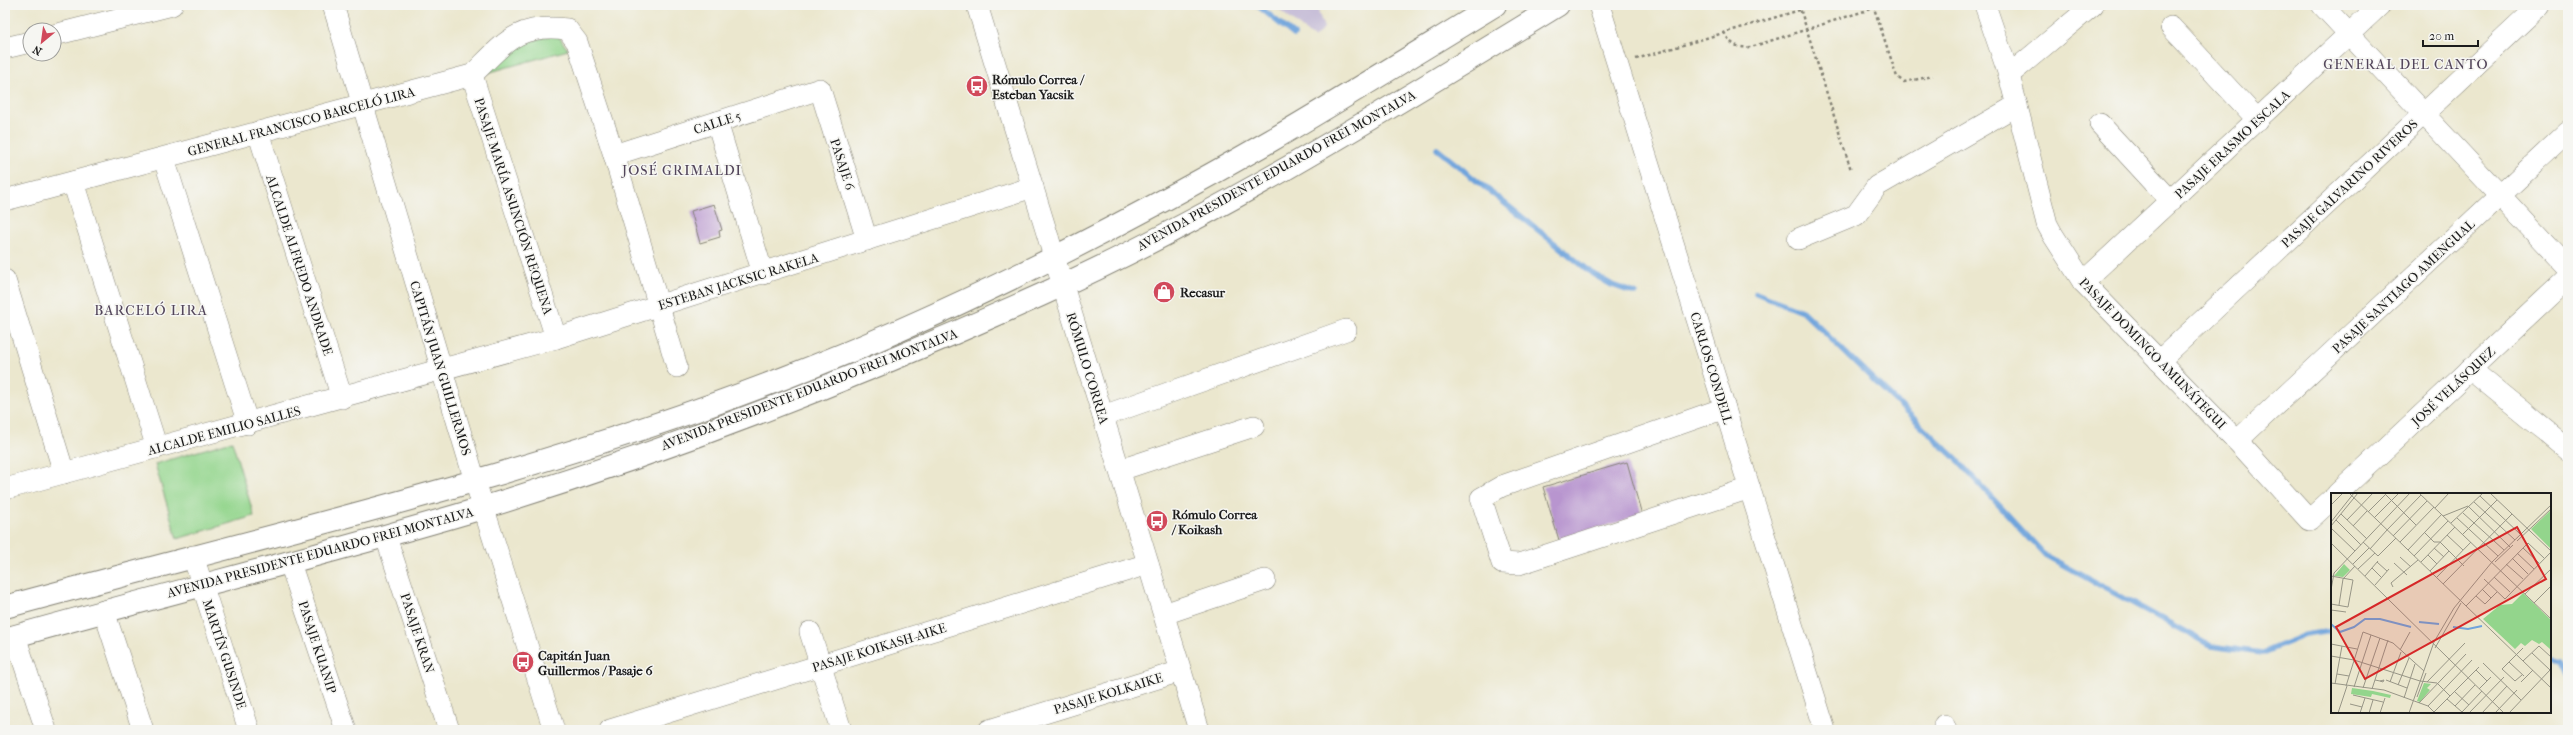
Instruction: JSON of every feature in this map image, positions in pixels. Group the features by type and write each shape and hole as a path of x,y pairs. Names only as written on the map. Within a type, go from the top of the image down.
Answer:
{"main road":[{"name":"AVENIDA PRESIDENTE EDUARDO FREI MONTALVA","path":"5,607 475,481 632,433 786,378 937,314 1055,258 1272,140 1495,5"},
{"name":"AVENIDA PRESIDENTE EDUARDO FREI MONTALVA","path":"10,637 202,584 290,563 483,508 598,470 797,397 910,352 1063,285 1178,228 1388,109 1558,5"}],"street":[{"path":"62,33 172,5"},
{"name":"CAPITÁN JUAN GUILLERMOS","path":"333,5 483,508 554,730"},
{"name":"RÓMULO CORREA","path":"977,5 1199,730"},
{"name":"CARLOS CONDELL","path":"1599,5 1825,730"},
{"name":"PASAJE DOMINGO AMUNÁTEGUI","path":"1985,5 2009,76 2047,224 2083,282 2237,441 2309,520 2331,500"},
{"path":"2009,76 2093,5"},
{"path":"2322,5 2568,268"},
{"name":"PASAJE ERASMO ESCALA","path":"2083,282 2380,5"},
{"name":"PASAJE GALVARINO RIVEROS","path":"2159,361 2540,5"},
{"name":"GENERAL FRANCISCO BARCELÓ LIRA","path":"5,200 164,159 362,103 472,74 511,36 545,26 567,28 577,42 614,155"},
{"path":"2171,27 2258,120"},
{"path":"5,48 22,44"},
{"name":"PASAJE MARÍA ASUNCIÓN REQUENA","path":"472,74 556,338"},
{"name":"CALLE 5","path":"614,155 820,89"},
{"name":"PASAJE 6","path":"820,89 867,240"},
{"path":"1798,239 1856,215 1877,186 2017,105"},
{"path":"717,122 763,274"},
{"path":"2100,124 2171,201"},
{"name":"ALCALDE ALFREDO ANDRADE","path":"258,132 342,398"},
{"name":"PASAJE SANTIAGO AMENGUAL","path":"2237,441 2568,132"},
{"path":"614,155 677,367"},
{"path":"164,159 248,424"},
{"path":"73,182 157,448"},
{"name":"ESTEBAN JACKSIC RAKELA","path":"442,371 556,338 763,274 1033,187"},
{"name":"JOSÉ VELÁSQUEZ","path":"2338,493 2568,278"},
{"path":"5,280 64,474"},
{"path":"1103,416 1346,330"},
{"path":"2470,369 2568,449"},
{"name":"ALCALDE EMILIO SALLES","path":"5,489 442,371"},
{"path":"1725,408 1502,486 1481,498 1502,563 1518,564 1750,488"},
{"path":"1120,470 1254,426"},
{"name":"PASAJE KRAN","path":"386,536 449,730"},
{"name":"MARTÍN GUSINDE","path":"193,556 249,730"},
{"name":"PASAJE KUANIP","path":"290,563 346,730"},
{"name":"PASAJE KOIKASH-AIKE","path":"610,730 1148,564"},
{"path":"1164,614 1265,580"},
{"path":"104,611 143,730"},
{"path":"810,632 841,730"},
{"path":"10,637 46,730"},
{"name":"PASAJE KOLKAIKE","path":"989,730 1181,671"}],"path":[{"path":"1799,5 1851,170"},
{"path":"1724,32 1730,44 1738,48 1751,48 1873,7 1896,77 1904,82 1933,76"},
{"path":"1618,64 1800,10"}],"shaded area":[{"path":"1273,5 1316,5 1324,28 1314,38"}],"green space":[{"path":"557,34 568,50 487,73 513,46"},
{"path":"232,441 254,516 177,539 155,464"}],"building":[{"path":"714,204 722,230 719,231 720,237 700,243 691,211"},
{"path":"1627,462 1642,515 1559,540 1543,487"}],"waterway":[{"path":"1257,5 1294,35"},
{"path":"1437,149 1593,274 1612,285 1635,293"},
{"path":"1756,293 1802,311 1958,461 2045,555 2211,646 2262,653 2305,635 2331,631"},
{"path":"2551,658 2560,660 2568,677"}],"place":[{"name":"Rómulo Correa / Esteban Yacsik","path":"977,86"},
{"name":"Recasur","path":"1164,292"},
{"name":"Rómulo Correa / Koikash","path":"1157,521"},
{"name":"Capitán Juan Guillermos / Pasaje 6","path":"523,662"}],"district":[{"name":"GENERAL DEL CANTO","path":"2406,64"},
{"name":"JOSÉ GRIMALDI","path":"682,170"},
{"name":"BARCELÓ LIRA","path":"151,310"}]}
